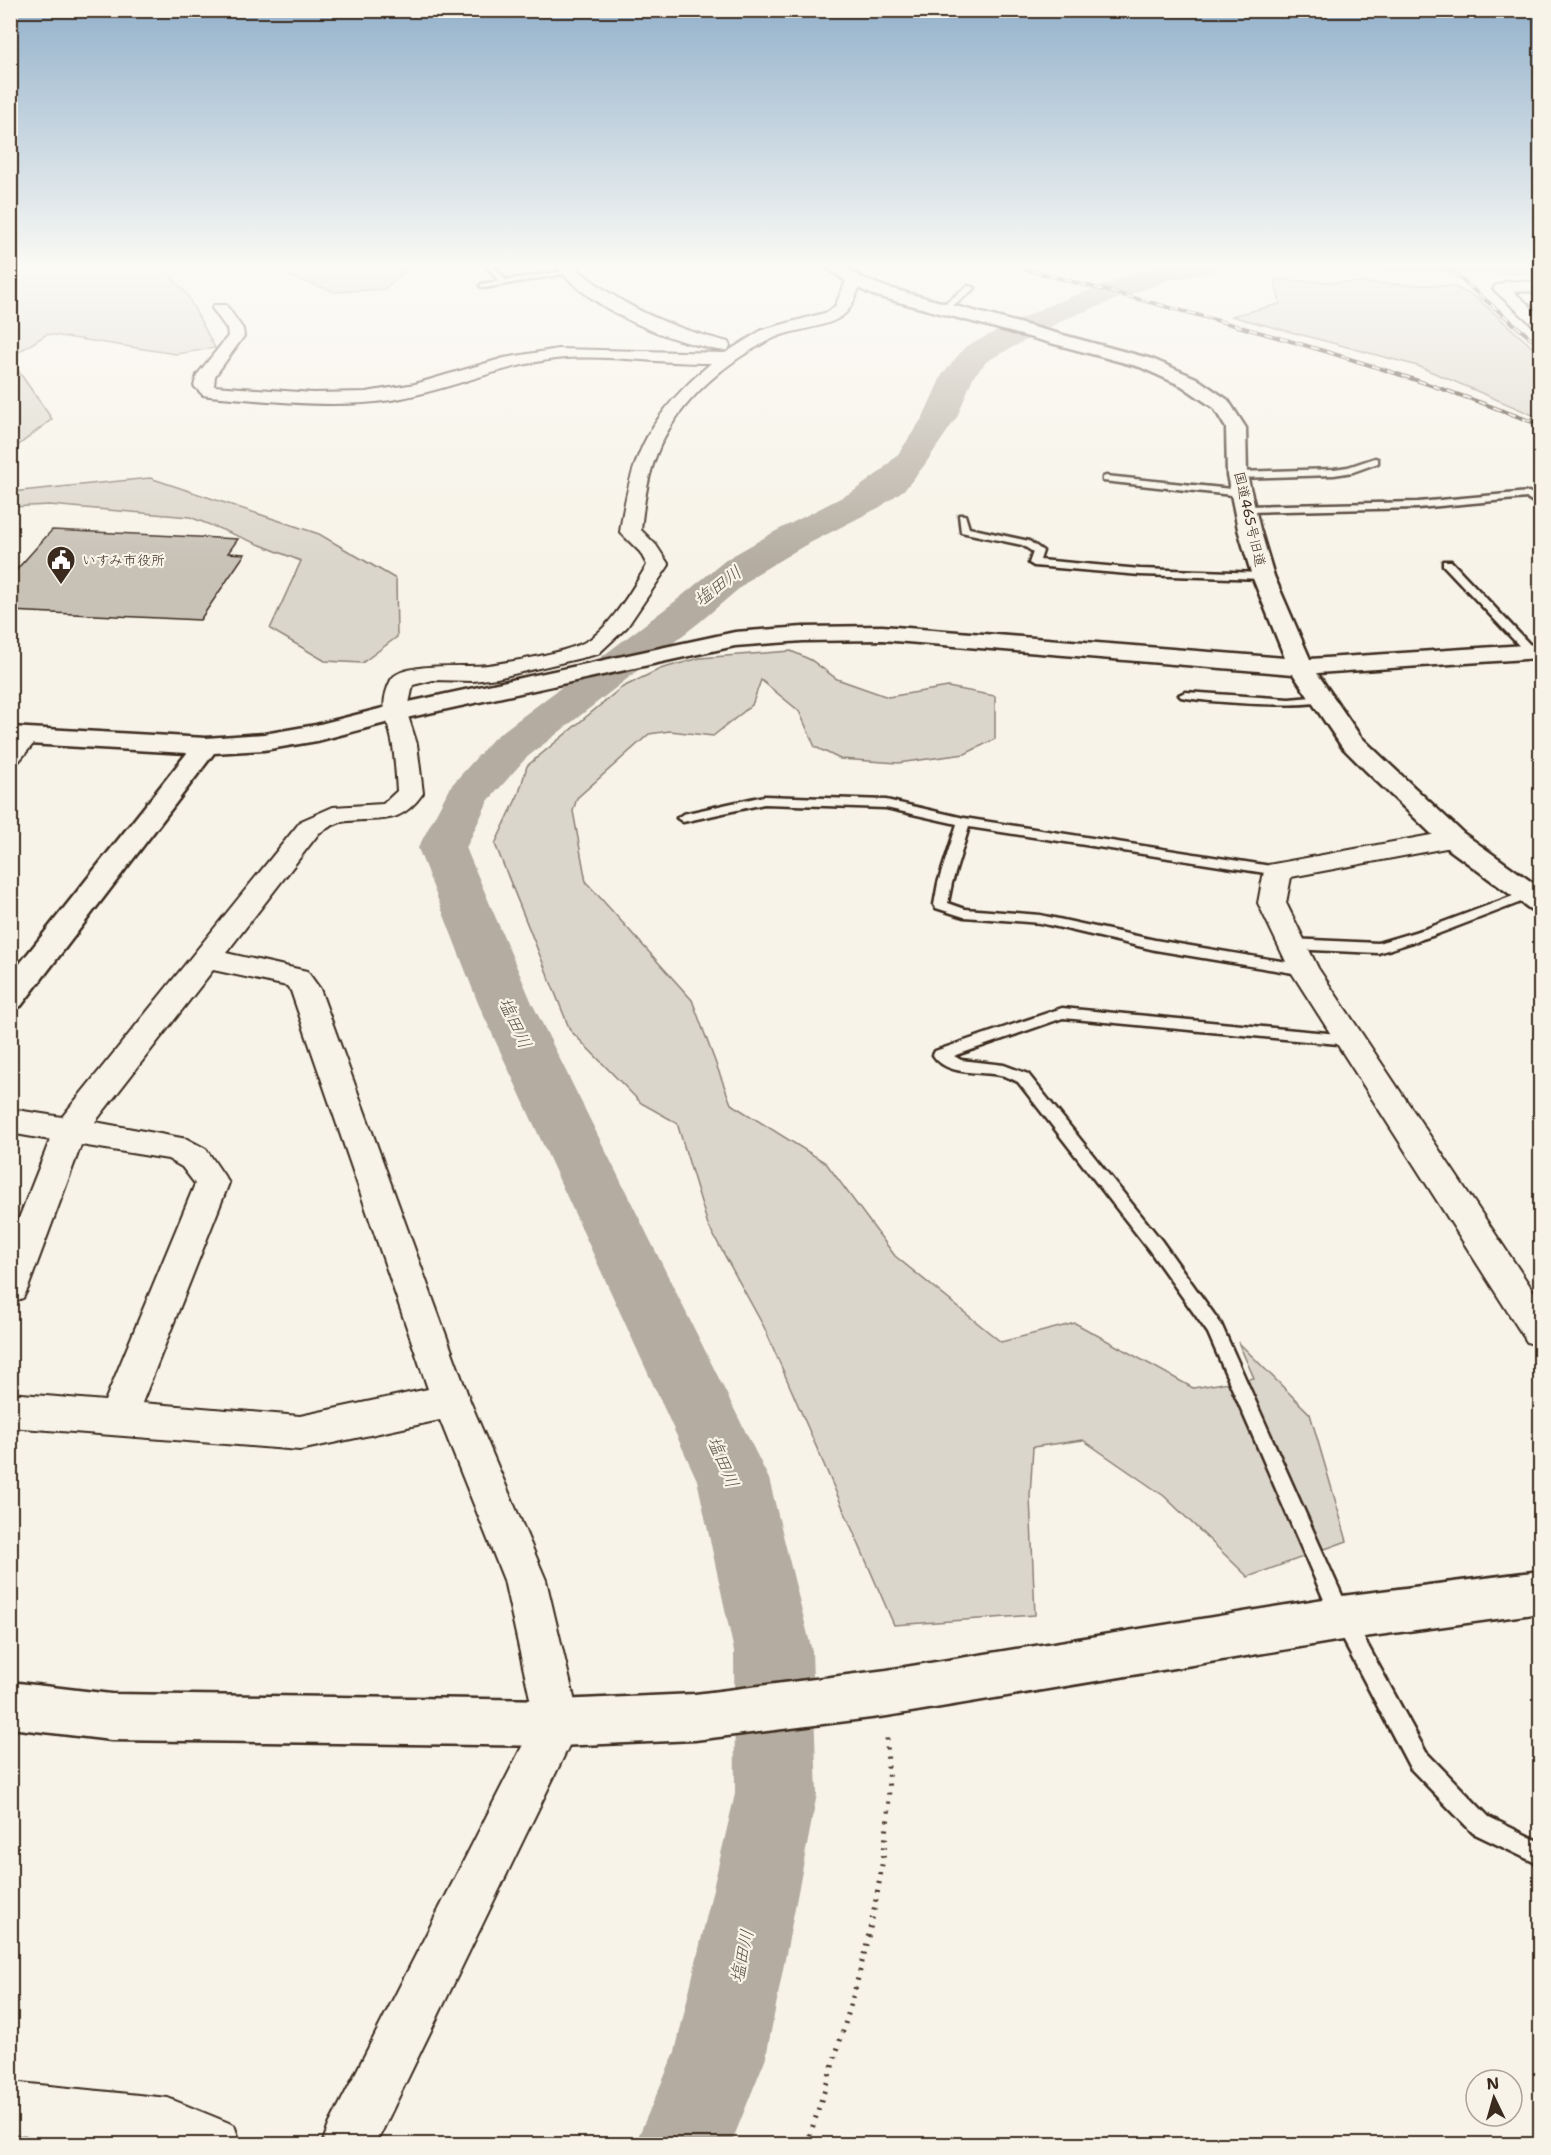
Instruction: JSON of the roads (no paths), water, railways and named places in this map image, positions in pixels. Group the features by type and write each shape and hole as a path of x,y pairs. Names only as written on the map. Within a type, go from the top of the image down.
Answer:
{"street":[{"path":"215,364 206,375 202,386 209,391 313,399 347,399 417,389 475,370 508,364"},
{"path":"10,1288 69,1132 310,826 333,815 390,811 410,793 405,744 395,713 402,681 418,673 434,671 460,675 485,673 590,650 602,642 639,596 658,565 650,549 630,532 634,499 649,447 663,422 722,364"},
{"name":"国道465号旧道","path":"1148,364 1166,370 1210,395 1221,404 1236,428 1241,492 1263,576 1301,667 1351,741 1453,839 1535,898"},
{"path":"10,756 19,736 206,746 264,742 735,639 803,634 882,633 1301,667 1536,652"},
{"path":"10,998 206,746"},
{"path":"1453,839 1278,871 1272,903 1298,957 1349,1040 1540,1331"},
{"path":"205,959 297,978 305,989 451,1401 525,1580 558,1722 348,2145"},
{"path":"10,1121 175,1148 194,1158 212,1183 117,1419"},
{"path":"10,1410 300,1433 451,1401"},
{"path":"10,1705 111,1717 558,1722 695,1717 887,1693 1342,1618 1540,1592"},
{"path":"10,2109 168,2124 214,2145"}],"lane":[{"path":"1241,492 1374,461"},
{"path":"1106,479 1418,505 1529,495 1540,503"},
{"path":"962,516 964,530 1025,543 1038,551 1034,562 1140,572 1263,576"},
{"path":"1447,563 1536,652"},
{"path":"1185,695 1289,702 1323,699"},
{"path":"683,818 764,800 886,804 964,822 1278,871"},
{"path":"964,822 940,905 964,913 1040,919 1155,945 1298,957 1378,948 1535,898"},
{"path":"1349,1040 1062,1013 940,1055 958,1065 1004,1070 1023,1078 1155,1245 1215,1329 1342,1618 1418,1760 1481,1825 1540,1854"}],"waterway":[{"name":"塩田川","path":"683,2144 720,2057 776,1794 773,1651 733,1479 505,1003 442,848 467,797 510,748 687,612 741,567 789,539 867,499 893,480 911,460 940,417 958,375 968,364"}],"railway":[{"path":"1365,364 1540,425"}],"place":[{"name":"いすみ市役所","path":"61,586"}]}
